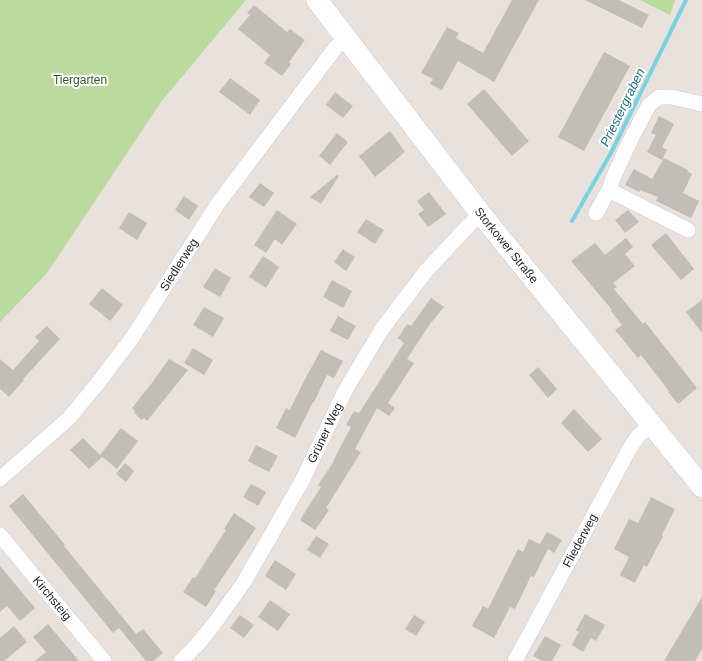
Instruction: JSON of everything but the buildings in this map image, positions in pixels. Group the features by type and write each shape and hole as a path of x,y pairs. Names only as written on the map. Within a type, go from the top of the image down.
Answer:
{"main road":[{"name":"Storkower Straße","path":"317,0 481,214 702,487"}],"street":[{"name":"Siedlerweg","path":"0,479 70,418 98,383 132,338 219,202 336,47 346,39"},
{"path":"596,213 609,190 627,148 649,105 659,97 672,97 702,104"},
{"path":"609,190 688,230"},
{"name":"Grüner Weg","path":"181,661 197,646 244,582 302,481 346,389 382,329 426,271 481,214"},
{"name":"Fliederweg","path":"515,661 631,446 639,435 651,425"},
{"name":"Kirchsteig","path":"0,534 104,661"}],"green space":[{"name":"Tiergarten","path":"0,0 246,0 161,102 47,273 0,322"},
{"path":"640,0 675,0 670,15"}],"waterway":[{"name":"Priestergraben","path":"572,221 612,151 686,0"}]}
